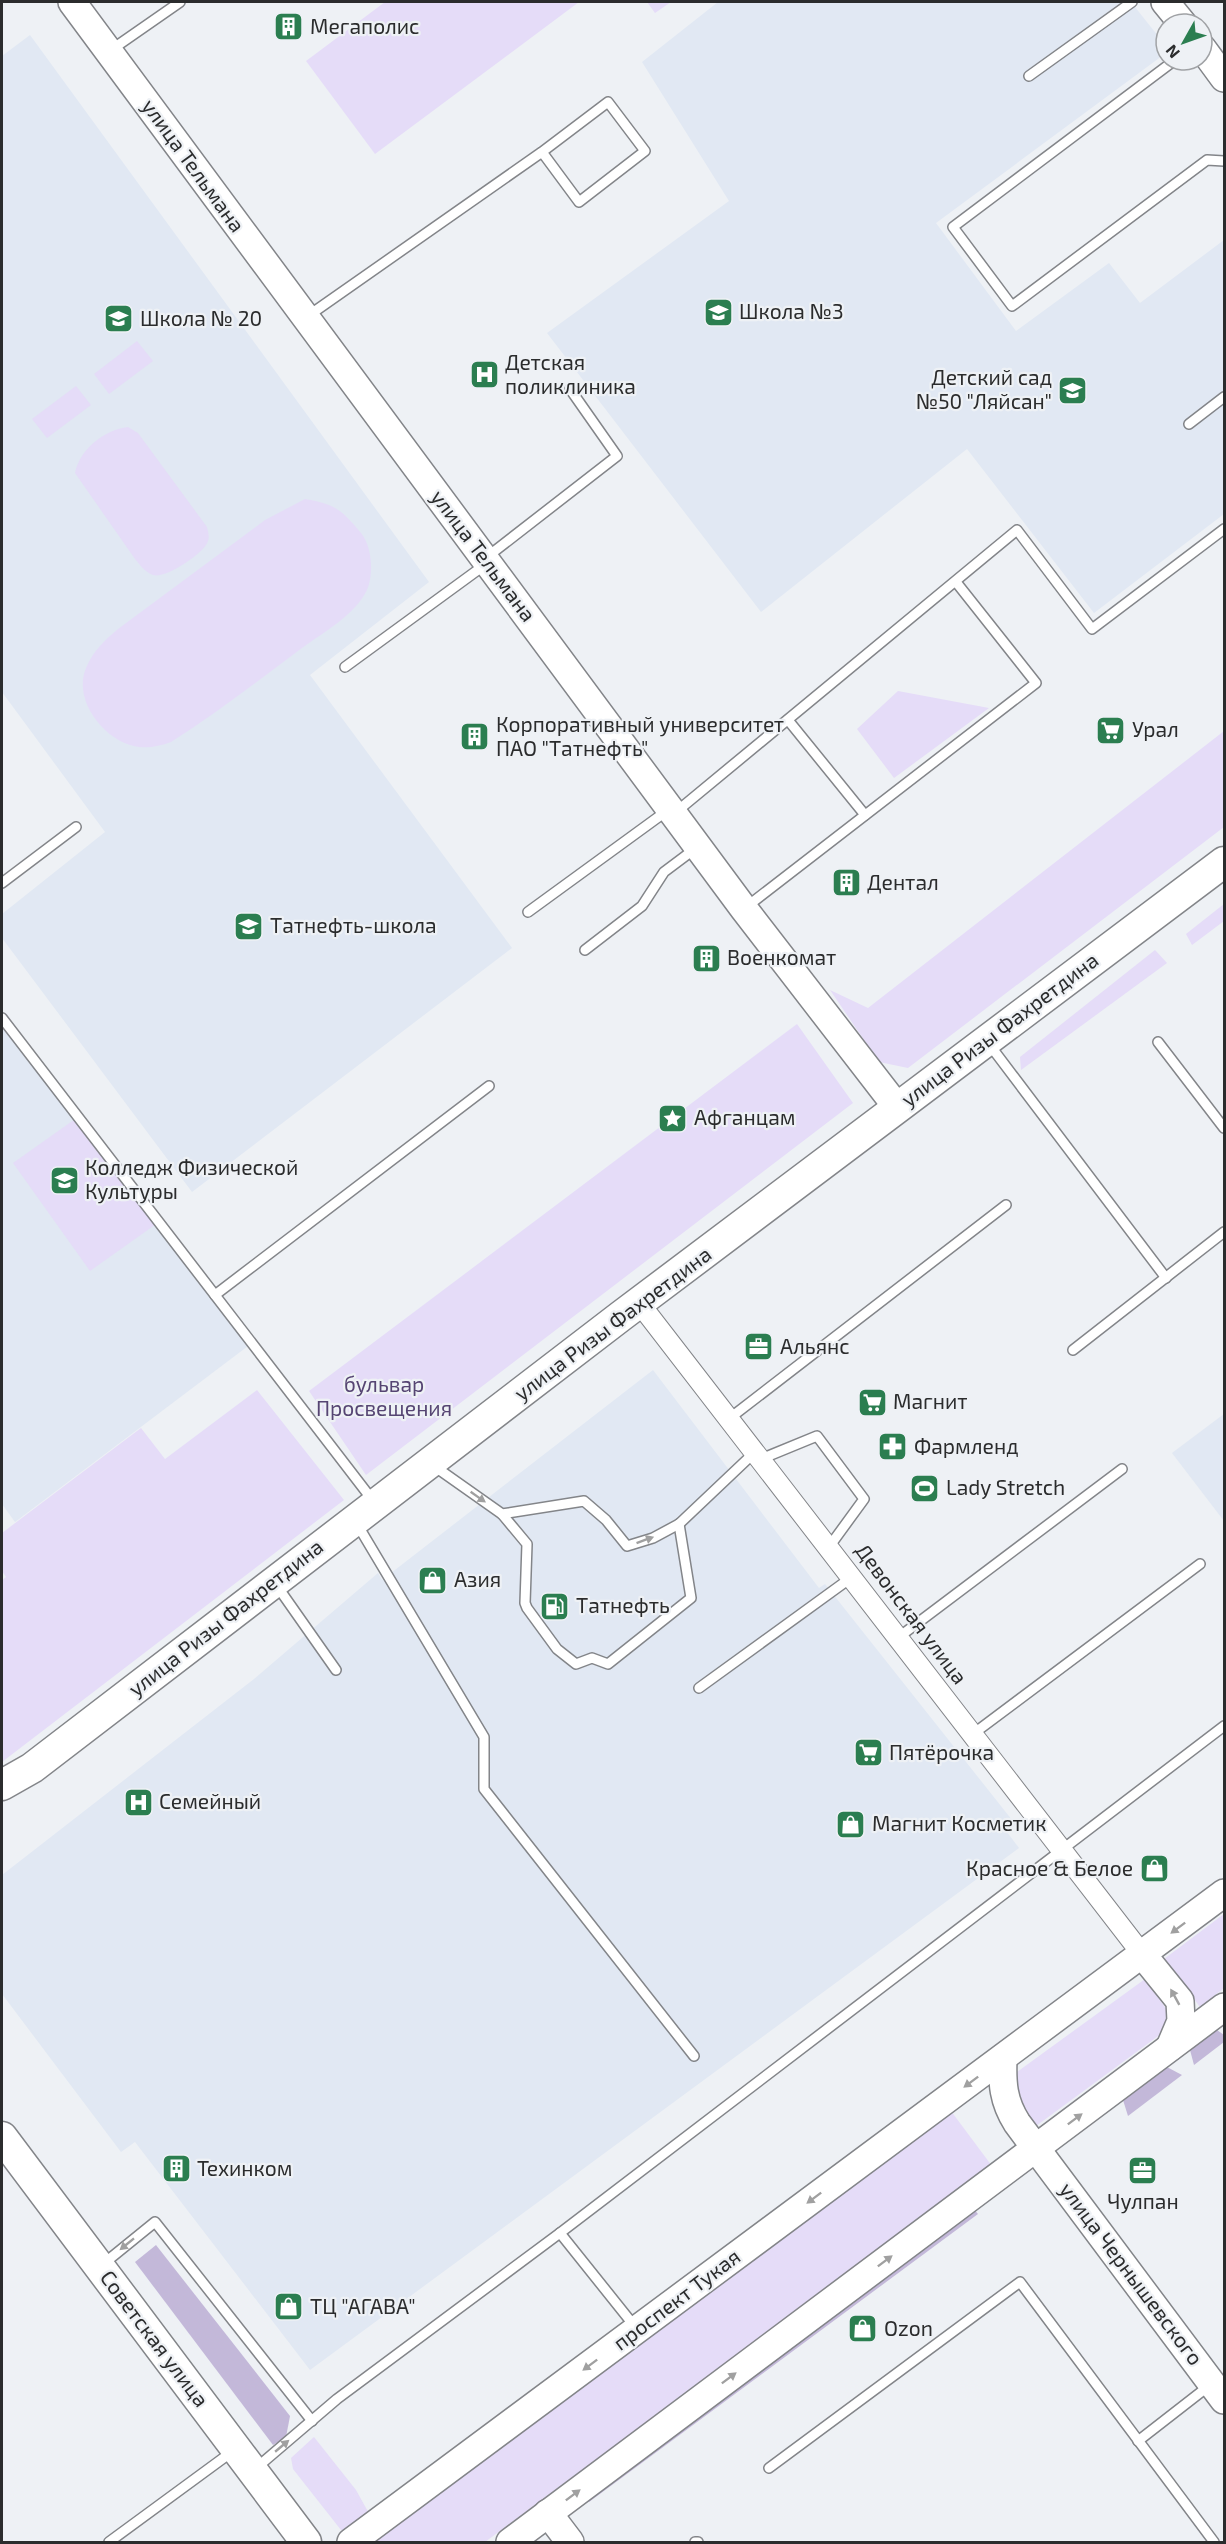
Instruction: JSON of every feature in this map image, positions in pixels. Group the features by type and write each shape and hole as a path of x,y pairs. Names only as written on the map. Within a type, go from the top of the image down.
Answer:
{"main road":[{"name":"улица Тельмана","path":"72,2 744,909 897,1107"},
{"path":"1214,64 1224,78"},
{"name":"улица Ризы Фахретдина","path":"2,1785 32,1768 897,1107 987,1042 1224,862"},
{"path":"2,1792 32,1768"},
{"name":"проспект Тукая","path":"351,2542 1224,1893"},
{"path":"1142,1954 1180,2001 1180,2021 1170,2047"},
{"path":"510,2542 1224,2007"},
{"path":"1003,2058 1002,2085 1005,2101 1017,2124 1037,2148"},
{"name":"Советская улица","path":"2,2137 306,2542"},
{"name":"улица Чернышевского","path":"1037,2148 1220,2386"},
{"path":"549,2513 570,2542"}],"street":[{"name":"Девонская улица","path":"640,1304 1142,1954"}],"lane":[{"path":"109,52 180,2"},
{"path":"1029,76 1132,2"},
{"path":"1159,72 953,228 1012,306 1207,160 1224,161"},
{"path":"306,318 542,152 608,102 645,151 579,202 542,152"},
{"path":"345,668 486,561 617,456 570,389"},
{"path":"1189,423 1224,397"},
{"path":"528,912 672,811 788,720 1017,530 1092,629 1224,529"},
{"path":"744,909 1036,683 956,582"},
{"path":"788,720 865,815"},
{"path":"2,883 76,828"},
{"path":"585,950 642,906 664,872 698,847"},
{"path":"2,1018 215,1295 365,1512 484,1737 484,1789 694,2056"},
{"path":"987,1042 1166,1278"},
{"path":"1158,1042 1224,1128"},
{"path":"215,1295 489,1086"},
{"path":"729,1418 1006,1205"},
{"path":"1073,1350 1224,1232"},
{"path":"502,1514 584,1501 606,1520 627,1546 653,1538 679,1524 758,1455 817,1436 864,1499 829,1547"},
{"path":"430,1463 502,1514 527,1544 525,1603 527,1608 557,1649 576,1664 592,1658 608,1664 691,1598 679,1524"},
{"path":"898,1638 1122,1469"},
{"path":"973,1734 1200,1564"},
{"path":"699,1688 852,1577"},
{"path":"274,1581 336,1670"},
{"path":"109,2542 312,2421 337,2398 560,2233 1224,1726"},
{"path":"100,2267 155,2222 312,2421"},
{"path":"560,2233 638,2330"},
{"path":"769,2468 1020,2282 1214,2542"},
{"path":"1138,2441 1220,2386"}],"shaded area":[{"name":"Школа №3","path":"718,2 1131,2 1154,31 1154,62 936,223 1016,331 1109,263 1140,303 1224,240 1224,514 1094,613 967,449 761,612 547,333 729,201 642,62"},
{"path":"30,35 429,582 310,675 512,948 192,1192 2,938 2,914 105,832 2,692 2,56"},
{"name":"Колледж Физической Культуры","path":"2,1018 252,1343 15,1522 2,1504"},
{"path":"653,1370 819,1588 825,1584 1016,1825 1007,1832 1019,1848 310,2370 135,2142 121,2152 2,1994 2,1875 254,1679 378,1573 382,1580"},
{"path":"1224,1414 1224,1521 1172,1453"},
{"path":"1217,2030 1224,2035 1224,2042 1194,2065 1190,2050"},
{"path":"1165,2066 1182,2075 1128,2116 1123,2100"},
{"path":"972,2207 978,2214 589,2502 585,2493"},
{"path":"156,2245 290,2416 286,2437 273,2445 135,2262"}],"green space":[{"path":"385,2 579,2 375,154 306,61"},
{"path":"647,2 671,2 655,13"},
{"path":"137,341 153,361 109,394 94,374"},
{"path":"76,386 91,405 47,438 32,419"},
{"path":"128,427 138,433 207,527 209,539 202,550 181,566 165,574 153,575 143,568 75,473 82,456 94,442 110,432"},
{"path":"305,499 324,503 337,509 365,539 370,553 371,576 362,599 329,629 171,742 139,747 115,738 104,729 88,706 83,681 86,668 100,646 118,629 265,520"},
{"path":"898,691 989,708 894,778 857,729"},
{"path":"1224,731 1224,827 908,1068 879,1062 830,990 868,1008"},
{"path":"1224,904 1224,921 1192,945 1186,934"},
{"path":"1155,950 1167,963 1021,1070 1020,1057"},
{"name":"бульвар Просвещения","path":"797,1024 853,1103 366,1475 309,1391"},
{"path":"78,1117 159,1222 90,1271 13,1163"},
{"name":"бульвар Просвещения","path":"257,1390 344,1500 2,1762 2,1580 6,1577 2,1571 2,1533 141,1428 165,1459"},
{"path":"1224,1914 1224,1988 1200,2007 1164,1959"},
{"path":"1145,1979 1169,2013 1169,2028 1032,2129 1018,2095 1017,2072"},
{"path":"951,2111 992,2166 485,2542 370,2542"},
{"path":"314,2437 356,2490 371,2517 351,2530 341,2530 293,2469 291,2458"}],"place":[{"name":"Мегаполис","path":"289,27"},
{"name":"Школа №3","path":"718,312"},
{"name":"Школа № 20","path":"119,319"},
{"name":"Детская поликлиника","path":"484,375"},
{"name":"Детский сад №50 \"Ляйсан\"","path":"1073,390"},
{"name":"Урал","path":"1111,730"},
{"name":"Корпоративный университет ПАО \"Татнефть\"","path":"475,737"},
{"name":"Дентал","path":"846,883"},
{"name":"Татнефть-школа","path":"249,926"},
{"name":"Военкомат","path":"706,958"},
{"name":"Афганцам","path":"673,1118"},
{"name":"Колледж Физической Культуры","path":"64,1180"},
{"name":"Альянс","path":"759,1347"},
{"name":"Магнит","path":"872,1402"},
{"name":"Фармленд","path":"893,1447"},
{"name":"Lady Stretch","path":"925,1488"},
{"name":"Азия","path":"433,1580"},
{"name":"Татнефть","path":"555,1606"},
{"name":"Пятёрочка","path":"868,1753"},
{"name":"Семейный","path":"138,1802"},
{"name":"Магнит Косметик","path":"851,1824"},
{"name":"Красное & Белое","path":"1154,1869"},
{"name":"Техинком","path":"176,2169"},
{"name":"Чулпан","path":"1143,2171"},
{"name":"ТЦ \"АГАВА\"","path":"289,2307"},
{"name":"Ozon","path":"863,2329"}]}
